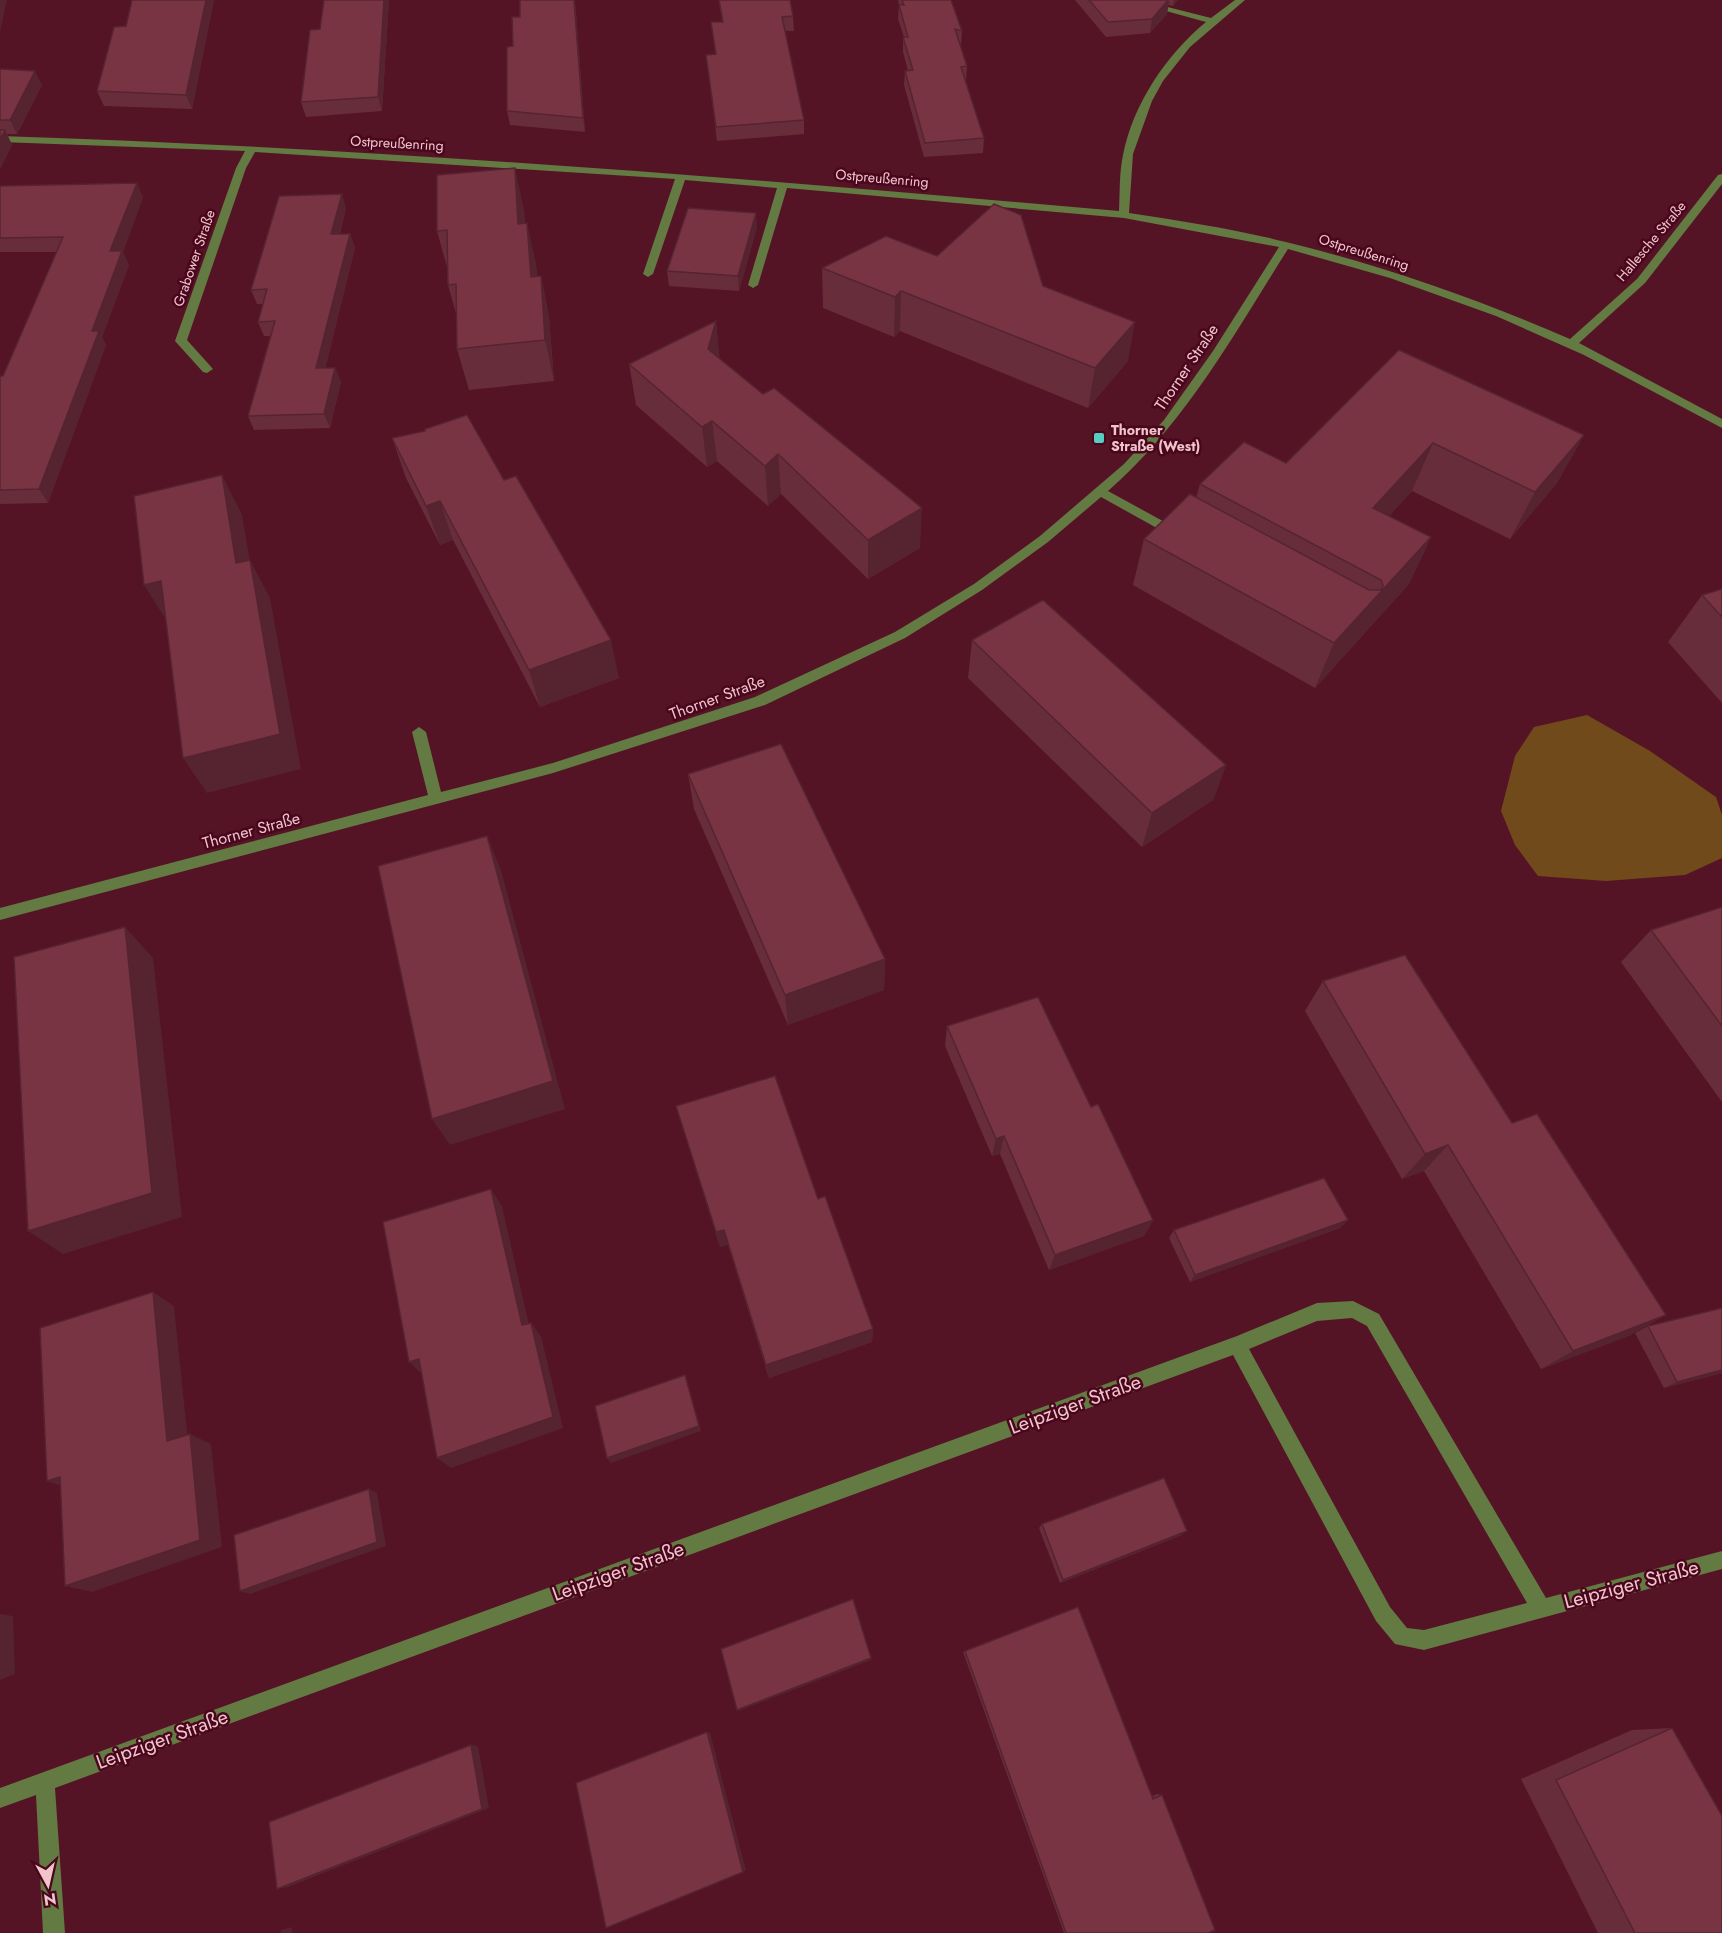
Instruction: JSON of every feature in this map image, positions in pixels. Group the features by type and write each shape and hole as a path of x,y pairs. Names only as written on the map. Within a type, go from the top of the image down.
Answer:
{"street":[{"path":"1130,0 1211,21"},
{"path":"1124,215 1129,148 1147,99 1173,59 1211,21 1242,0"},
{"name":"Ostpreußenring","path":"0,139 251,150 681,177 1124,215 1285,245 1449,294 1571,344 1722,424"},
{"name":"Grabower Straße","path":"207,369 181,341 241,168 251,150"},
{"path":"648,274 681,177"},
{"name":"Hallesche Straße","path":"1571,344 1641,282 1722,177"},
{"path":"753,285 783,185"},
{"name":"Thorner Straße","path":"0,914 553,768 654,737 770,696 900,635 978,587 1044,539 1101,492 1154,441 1217,353 1285,245"},
{"path":"1101,492 1190,541"},
{"path":"418,732 436,798"},
{"name":"Leipziger Straße","path":"0,1798 1237,1345 1317,1312 1353,1309 1373,1320 1541,1608"},
{"name":"Leipziger Straße","path":"1237,1345 1383,1614 1402,1637 1424,1640 1722,1560"},
{"path":"45,1782 54,1933"}],"shaded area":[{"path":"1587,715 1650,751 1716,797 1722,815 1722,858 1685,875 1606,881 1538,876 1515,845 1501,811 1515,756 1534,727"}],"building":[{"path":"132,0 206,0 186,95 97,91 114,27 126,26"},
{"path":"324,0 384,0 378,97 301,102 310,30 320,29"},
{"path":"520,0 574,0 583,118 507,111 507,47 513,46 512,17 520,17"},
{"path":"719,0 790,0 793,16 782,17 804,120 716,127 706,55 716,54 711,22 723,22"},
{"path":"902,0 951,0 962,31 955,29 967,66 961,67 984,138 925,143 905,71 913,70 903,37 908,37 899,5 904,5"},
{"path":"1089,0 1168,0 1152,19 1108,22"},
{"path":"0,69 35,71 10,120 0,120"},
{"path":"0,130 5,130 0,140"},
{"path":"515,168 518,224 527,223 531,277 541,276 545,340 457,349 456,284 448,285 447,230 437,231 437,175"},
{"path":"137,183 110,251 122,251 92,331 99,331 39,489 0,490 0,376 3,376 63,237 0,238 0,186"},
{"path":"342,194 331,234 350,234 316,368 335,368 324,414 248,416 275,321 258,322 267,289 251,290 279,196"},
{"path":"994,204 1021,215 1043,286 1135,322 1095,368 901,291 895,297 822,268 886,236 937,256"},
{"path":"688,208 756,213 738,276 667,271"},
{"path":"716,321 708,349 763,394 774,388 922,508 868,540 778,454 765,466 712,421 702,427 629,364"},
{"path":"1399,350 1584,435 1535,492 1433,443 1373,508 1431,537 1334,643 1144,539 1190,494 1369,590 1382,590 1381,580 1200,484 1244,442 1286,463"},
{"path":"467,415 504,480 516,476 611,640 529,670 440,501 426,506 392,438 425,431 425,429"},
{"path":"222,475 236,563 250,560 280,734 183,758 161,581 144,585 134,496"},
{"path":"1722,589 1722,617 1702,595"},
{"path":"1043,600 1226,765 1152,813 972,640"},
{"path":"781,744 885,959 785,995 688,774"},
{"path":"487,836 553,1081 432,1119 378,866"},
{"path":"1722,907 1722,1026 1651,930"},
{"path":"125,927 152,1193 28,1231 14,957"},
{"path":"1405,955 1512,1123 1537,1114 1666,1315 1573,1351 1448,1145 1425,1154 1323,981"},
{"path":"1038,997 1091,1107 1098,1104 1153,1220 1055,1255 1004,1136 996,1139 947,1026"},
{"path":"775,1076 818,1199 825,1196 873,1329 766,1365 724,1230 716,1232 676,1106"},
{"path":"1324,1178 1348,1220 1195,1275 1174,1230"},
{"path":"491,1189 522,1325 531,1323 553,1417 437,1458 419,1359 409,1362 383,1222"},
{"path":"153,1292 167,1441 190,1434 200,1540 65,1586 60,1477 47,1481 40,1328"},
{"path":"1722,1308 1722,1370 1677,1382 1648,1326"},
{"path":"685,1375 699,1426 607,1458 595,1406"},
{"path":"1164,1478 1187,1531 1063,1580 1042,1524"},
{"path":"369,1489 377,1542 240,1591 234,1535"},
{"path":"853,1599 871,1658 737,1710 721,1649"},
{"path":"1078,1607 1153,1799 1162,1795 1215,1930 1208,1933 1066,1933 965,1651"},
{"path":"1672,1728 1722,1816 1722,1933 1635,1933 1556,1780"},
{"path":"707,1732 743,1872 606,1928 576,1783"},
{"path":"471,1745 482,1809 277,1889 269,1822"}],"place":[{"name":"Thorner Straße (West)","path":"1099,438"}]}
